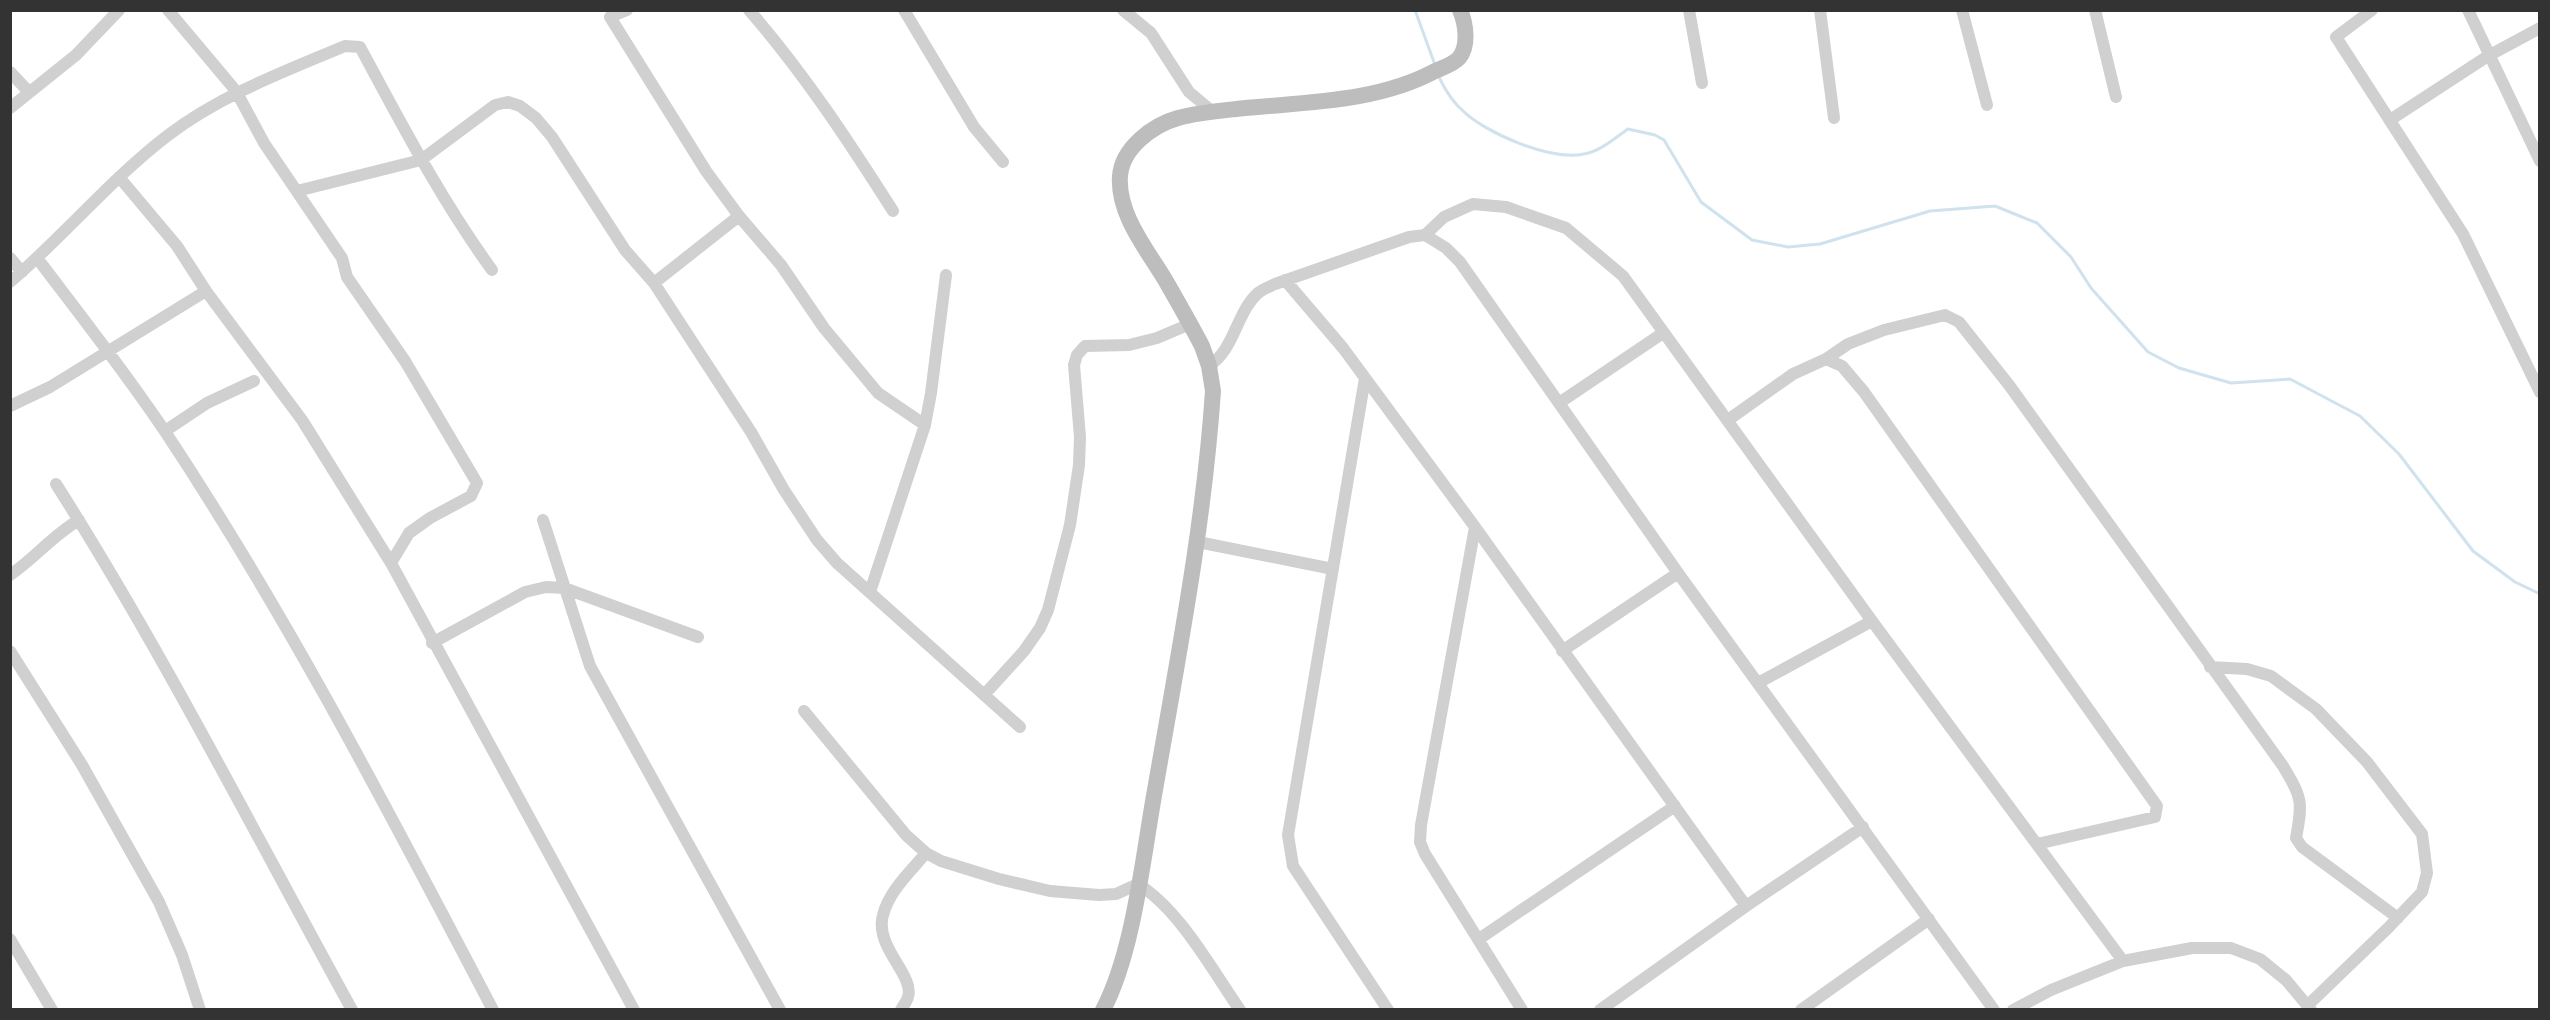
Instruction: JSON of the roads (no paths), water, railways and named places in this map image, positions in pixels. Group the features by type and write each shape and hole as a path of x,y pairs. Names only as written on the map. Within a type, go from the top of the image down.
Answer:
{"street":[{"path":"10,108 76,55 119,10"},
{"path":"168,10 236,92 264,143 342,258 347,277 405,361 477,483 471,496 430,518 409,533 391,563"},
{"path":"627,10 607,14 706,171 739,216 781,265 824,328 878,393 925,425"},
{"path":"749,10 777,42 840,128 893,211"},
{"path":"904,10 974,127 1003,162"},
{"path":"1123,10 1151,33 1189,92 1213,112"},
{"path":"1103,1010 1110,997 1125,951 1138,884 1198,542 1213,391 1209,366 1190,324 1133,227 1123,199 1120,176 1126,158 1134,145 1147,134 1176,118 1349,97 1393,89 1417,81 1458,59 1465,46 1464,20 1460,10"},
{"path":"1689,10 1702,83"},
{"path":"1820,10 1834,118"},
{"path":"1962,10 1987,105"},
{"path":"2096,10 2116,96"},
{"path":"2372,10 2336,37 2463,234 2540,392"},
{"path":"2468,10 2540,161"},
{"path":"2390,120 2488,56 2540,28"},
{"path":"10,282 119,177 168,136 236,92 345,46 360,47 421,160 472,243 492,270"},
{"path":"10,72 29,92"},
{"path":"297,191 421,160 495,105 508,102 520,106 536,118 552,137 626,250 654,283 751,432 784,490 817,540 837,563 1020,727"},
{"path":"119,177 177,246 206,291 302,420 391,563 432,643 634,1010"},
{"path":"1209,366 1223,354 1248,305 1259,293 1285,280 1409,237 1425,235 1444,217 1473,204 1506,207 1566,228 1623,276 1872,621 2123,960"},
{"path":"654,283 739,216"},
{"path":"1425,235 1446,248 1460,262 1678,573 1994,1010"},
{"path":"10,258 22,272"},
{"path":"37,258 165,431 253,572 335,715 493,1010"},
{"path":"870,592 925,425 946,275"},
{"path":"1285,280 1343,348 1475,527 1746,906"},
{"path":"10,406 50,387 206,291"},
{"path":"1728,420 1793,374 1848,344 1884,330 1945,315 1959,322 2008,385 2283,766 2300,793 2302,809 2296,838 2302,847 2398,918"},
{"path":"984,695 1024,651 1040,628 1048,610 1070,525 1079,465 1080,437 1074,365 1077,354 1085,346 1129,345 1157,338 1190,324"},
{"path":"1559,403 1663,333"},
{"path":"1826,358 1842,366 1864,392 2157,806 2155,817 2037,844"},
{"path":"1365,378 1288,835 1293,866 1388,1010"},
{"path":"165,431 207,403 254,381"},
{"path":"56,484 162,661 352,1010"},
{"path":"10,575 38,555 51,539 79,520"},
{"path":"543,520 590,666 780,1010"},
{"path":"1475,527 1420,842 1425,854 1522,1010"},
{"path":"1198,542 1333,569"},
{"path":"1562,651 1678,573"},
{"path":"432,643 525,592 546,587 564,588 698,637"},
{"path":"1758,683 1872,621"},
{"path":"10,651 82,765 159,902 182,955 200,1010"},
{"path":"2013,1010 2051,990 2123,960 2192,948 2231,948 2260,959 2286,980 2309,1007 2422,892 2427,873 2422,834 2367,762 2316,709 2271,676 2247,669 2210,667"},
{"path":"804,711 906,835 926,853 941,861 999,879 1050,891 1099,896 1116,894 1138,884"},
{"path":"1479,939 1676,806"},
{"path":"1600,1010 1746,906 1863,827"},
{"path":"901,1010 909,996 907,983 880,932 883,914 892,894 926,853"},
{"path":"1138,884 1156,895 1240,1010"},
{"path":"1801,1010 1929,919"},
{"path":"10,939 52,1010"}],"waterway":[{"path":"1415,10 1435,65"},
{"path":"1438,74 1451,97 1472,118 1501,136 1537,149 1570,155 1584,154 1602,147 1628,129 1655,135 1664,140 1701,202 1752,240 1788,247 1820,244 1930,211 1995,206 2037,223 2071,257 2091,288 2148,352 2179,368 2231,383 2290,379 2360,416 2399,454 2473,551 2515,582 2540,594"}]}
